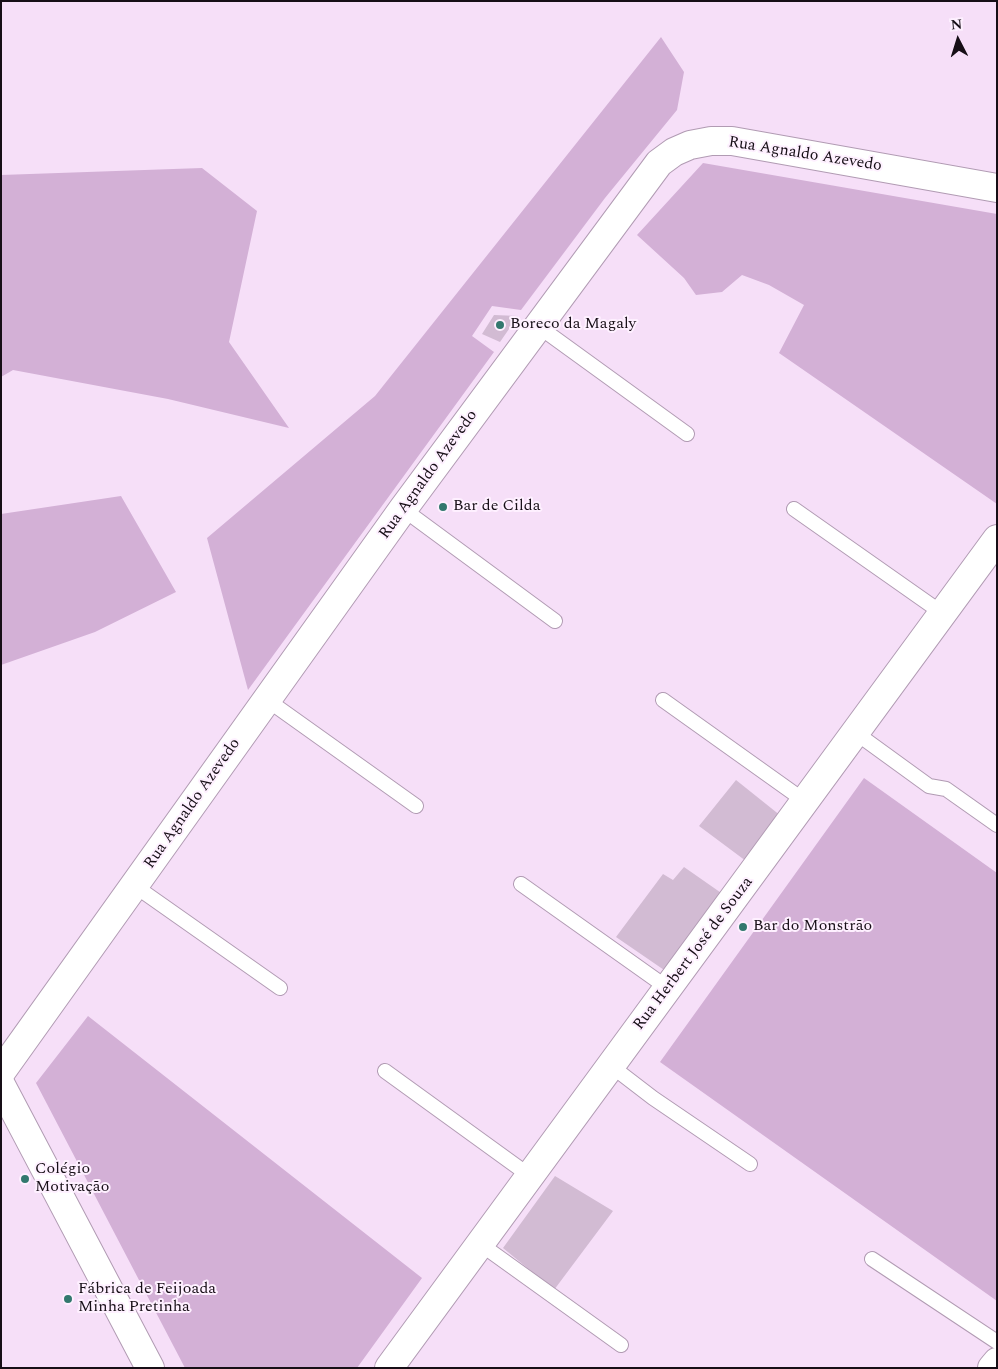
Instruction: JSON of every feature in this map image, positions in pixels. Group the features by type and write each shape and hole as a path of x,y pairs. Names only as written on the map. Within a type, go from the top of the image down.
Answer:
{"street":[{"name":"Rua Agnaldo Azevedo","path":"1,1072 403,510 660,163 674,152 690,145 711,141 732,141 997,188"},
{"name":"Rua Herbert José de Souza","path":"389,1368 610,1065 669,989 806,802 942,612 993,551"},
{"path":"1,1085 150,1368"},
{"path":"992,1368 997,1362"}],"lane":[{"path":"538,326 688,434"},
{"path":"794,509 942,612"},
{"path":"403,510 555,621"},
{"path":"266,699 416,806"},
{"path":"663,700 806,802"},
{"path":"856,733 929,786 946,789 997,825"},
{"path":"521,884 669,989"},
{"path":"135,886 280,988"},
{"path":"610,1065 653,1098 750,1164"},
{"path":"385,1071 530,1176"},
{"path":"480,1243 621,1345"},
{"path":"872,1259 997,1342"}],"shaded area":[{"path":"661,37 684,72 677,110 605,198 521,310 492,306 472,336 494,352 248,690 207,538 375,396"},
{"path":"703,163 997,214 997,504 779,353 804,305 769,285 742,275 722,292 696,295 684,278 637,235"},
{"path":"202,168 257,211 229,342 289,428 168,399 13,370 1,377 1,175"},
{"path":"121,496 176,592 95,632 1,665 1,514"},
{"path":"864,778 997,873 997,1301 660,1062"},
{"path":"88,1016 422,1278 357,1368 185,1368 36,1083"}],"building":[{"name":"Boreco da Magaly","path":"494,315 518,316 500,342 482,334"},
{"path":"736,780 781,816 754,867 699,826"},
{"path":"684,867 727,897 667,972 616,937 663,874 673,880"},
{"path":"555,1176 613,1211 554,1290 503,1248"}],"place":[{"name":"Boreco da Magaly","path":"500,325"},
{"name":"Bar de Cilda","path":"443,507"},
{"name":"Bar do Monstrão","path":"743,927"},
{"name":"Colégio Motivação","path":"25,1179"},
{"name":"Fábrica de Feijoada Minha Pretinha","path":"68,1299"}]}
